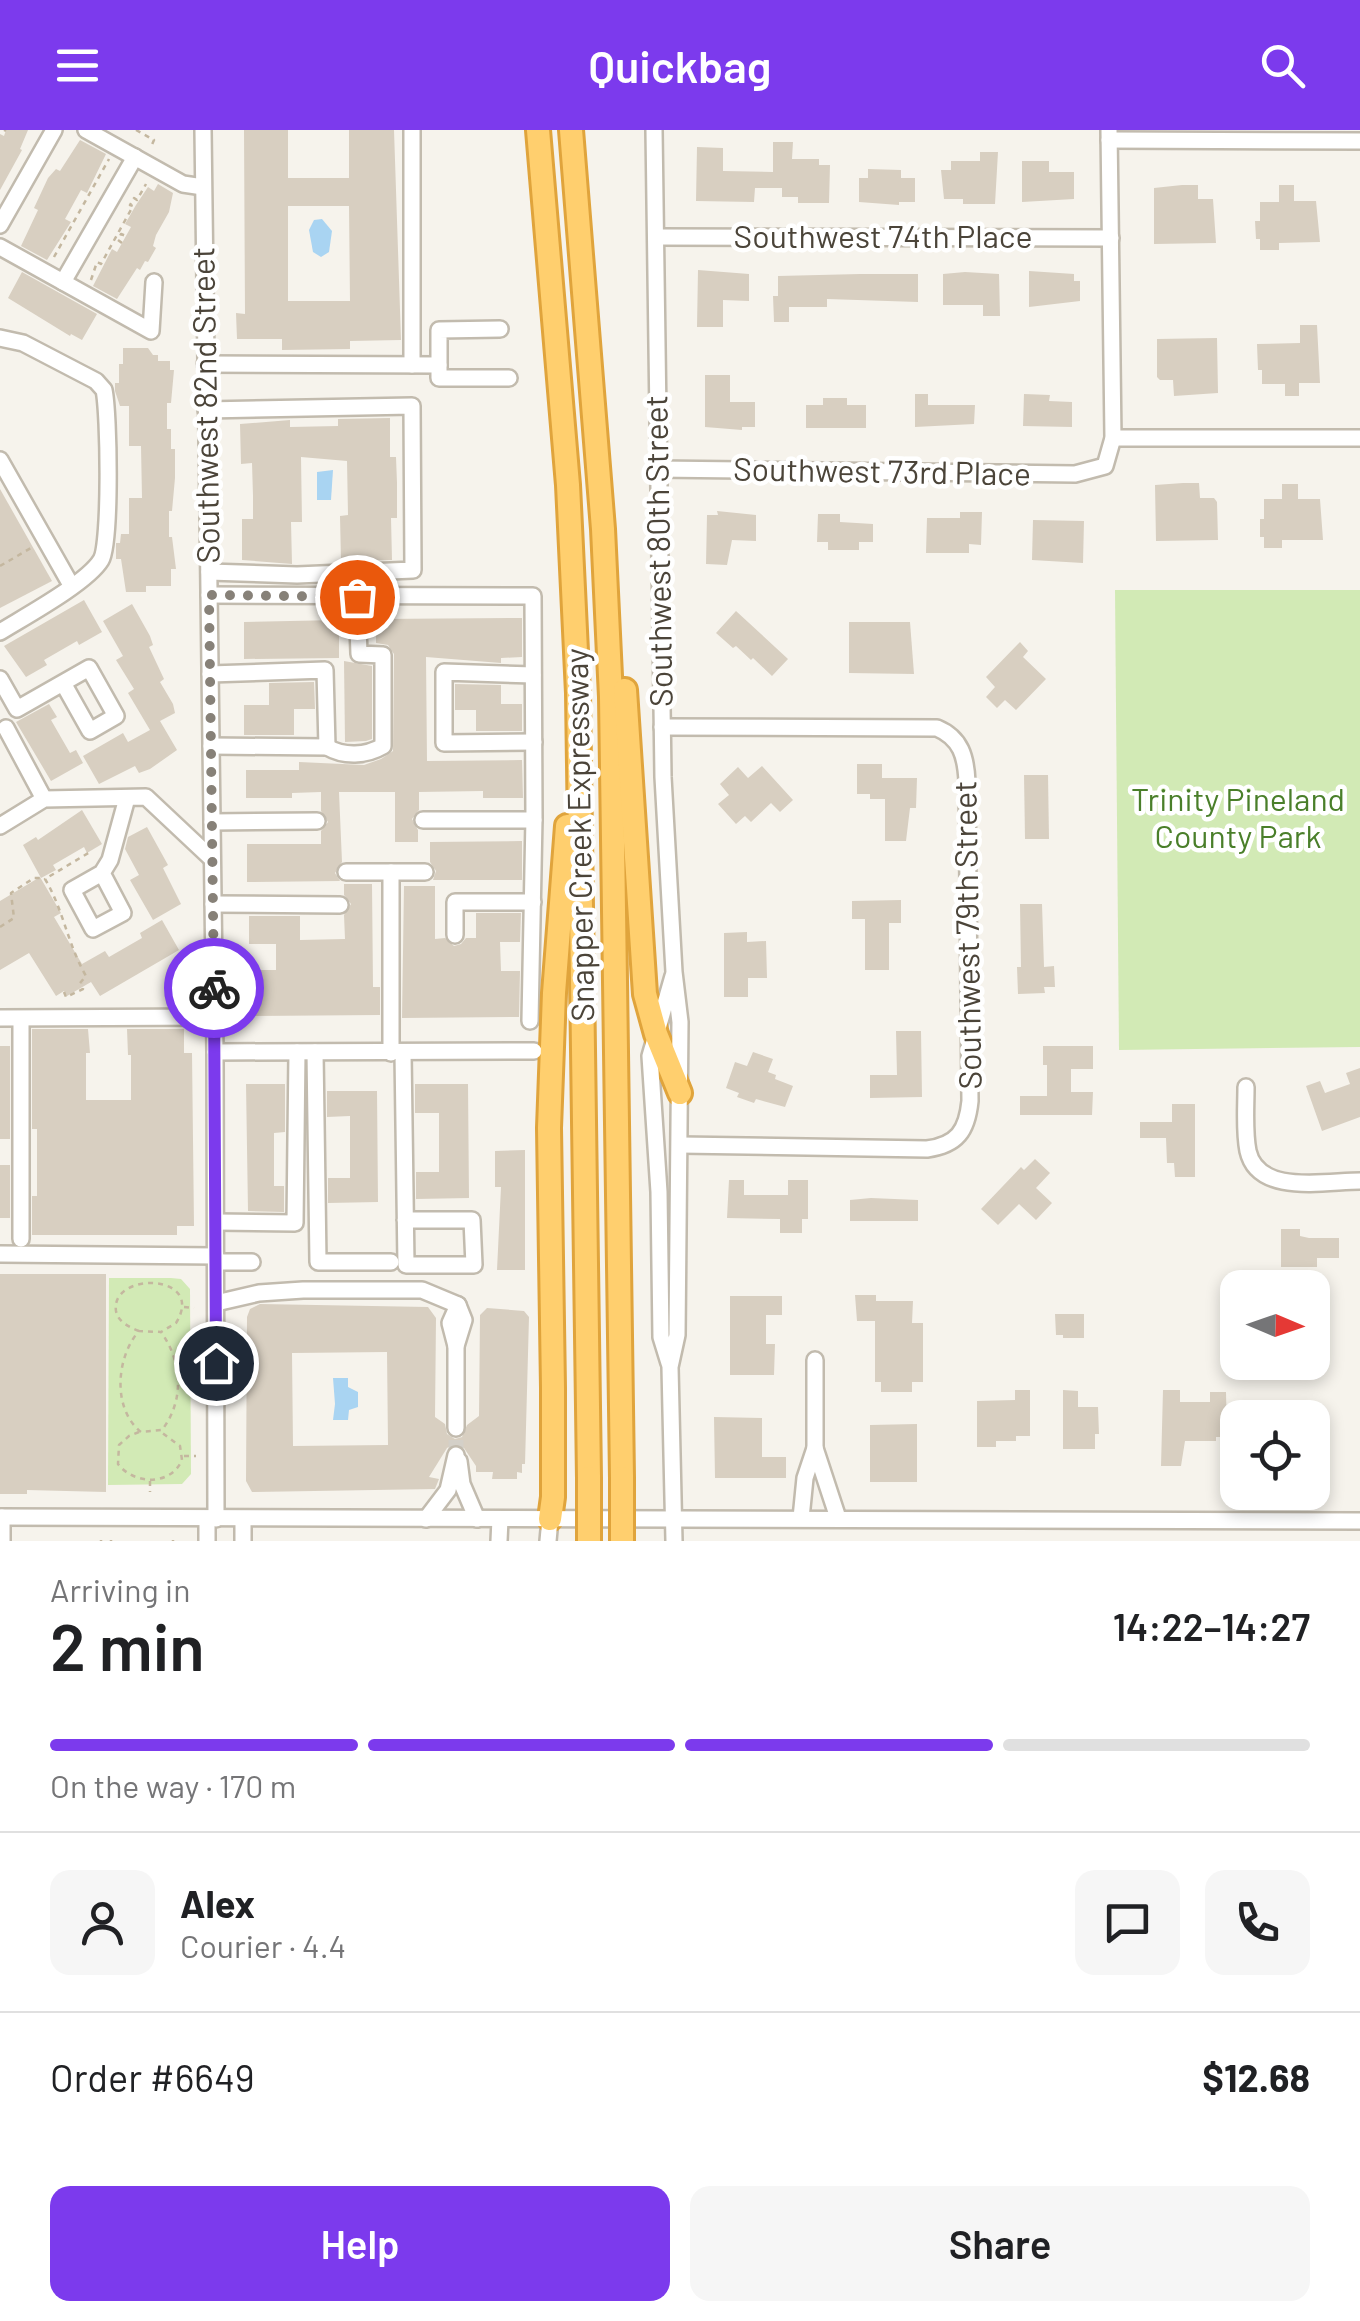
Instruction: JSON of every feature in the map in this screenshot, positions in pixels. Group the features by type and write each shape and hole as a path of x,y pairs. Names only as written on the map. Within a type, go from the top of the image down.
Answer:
{"highway":[{"name":"Snapper Creek Expressway","path":"538,130 568,485 578,693 589,1541"},
{"name":"Snapper Creek Expressway","path":"571,130 606,585 622,1541"},
{"path":"606,585 620,616 644,982 656,1034 680,1093"},
{"path":"549,1530 553,1472 553,1012 578,693"}],"street":[{"path":"0,225 54,130"},
{"path":"86,130 141,155 183,184 203,188"},
{"name":"Southwest 82nd Street","path":"203,130 216,1052 216,1302 212,1519 207,1541"},
{"path":"412,130 412,365"},
{"name":"Southwest 80th Street","path":"654,130 662,727 674,972 679,999 677,1335 670,1367 674,1541"},
{"path":"1360,141 1109,135 1113,438 1360,438"},
{"path":"63,282 141,155"},
{"name":"Southwest 74th Place","path":"656,237 1110,238"},
{"path":"0,247 151,331 154,282"},
{"path":"500,330 439,330 439,378 509,378"},
{"path":"0,338 23,343 96,381 104,390 105,549 96,567 61,595 0,632"},
{"path":"205,364 439,365"},
{"path":"206,410 412,406 413,570 209,572"},
{"name":"Southwest 73rd Place","path":"658,470 1075,474 1105,466 1113,438"},
{"path":"0,460 71,585"},
{"path":"209,595 533,596 530,1021"},
{"path":"211,746 327,747 355,754 383,746 382,655 359,654 357,597"},
{"path":"210,674 325,670 327,747"},
{"path":"533,676 444,672 444,743 534,742"},
{"path":"0,679 18,709"},
{"path":"44,800 3,730 18,709 63,683"},
{"name":"Southwest 79th Street","path":"662,727 928,727 955,738 964,754 968,782 970,1090 968,1118 962,1133 948,1144 927,1149 680,1146"},
{"path":"0,826 44,800 146,797 212,859"},
{"path":"102,874 110,860 127,798"},
{"path":"424,820 534,820"},
{"path":"212,822 318,821"},
{"path":"346,872 425,872"},
{"path":"391,872 406,1266 474,1265 472,1220 405,1220"},
{"path":"455,936 454,902 533,902"},
{"path":"213,904 340,905"},
{"name":"Southwest 80th Street","path":"670,1367 661,1337 660,1192 650,1068 674,972"},
{"path":"0,1018 214,1017"},
{"path":"21,1024 22,1239"},
{"path":"216,1052 534,1052"},
{"path":"216,1222 296,1223 297,1052"},
{"path":"316,1052 318,1262 391,1262"},
{"path":"1246,1087 1247,1148 1252,1164 1264,1176 1288,1182 1360,1182"},
{"path":"0,1254 252,1262"},
{"path":"216,1302 259,1293 351,1298 422,1290 458,1305 450,1323 456,1346 456,1428"},
{"path":"815,1360 815,1448 838,1518"},
{"path":"800,1518 805,1478 815,1448"},
{"path":"426,1519 448,1490 456,1455 476,1519"},
{"path":"805,1478 825,1479"},
{"path":"2,1541 1,1517 500,1519 549,1530 672,1518 1360,1521"},
{"path":"499,1541 500,1519"},
{"path":"243,1520 243,1541"}],"path":[{"path":"137,130 154,140 141,155"},
{"path":"49,265 112,154"},
{"path":"88,287 99,272 94,268 97,262 102,265 134,207 130,204 134,198 138,201 149,178"},
{"path":"118,236 126,236"},
{"path":"118,236 122,243"},
{"path":"0,566 33,546 40,558"},
{"path":"0,928 14,918 12,891 34,878 45,879"},
{"path":"64,992 70,996 83,990 82,982"},
{"path":"148,1274 150,1283"},
{"path":"150,1283 173,1288 180,1295 183,1308 176,1323 161,1332 139,1331 116,1315 117,1301 127,1289 150,1283"},
{"path":"183,1308 194,1308"},
{"path":"139,1331 125,1356 121,1392 130,1420 141,1432"},
{"path":"160,1432 174,1408 178,1382 174,1353 161,1332"},
{"path":"178,1382 195,1382"},
{"path":"141,1432 160,1432 174,1439 182,1456 180,1467 174,1473 150,1480 128,1474 116,1458 124,1440 141,1432"},
{"path":"182,1456 196,1456"},
{"path":"150,1480 150,1492"}],"green space":[{"name":"Trinity Pineland County Park","path":"1115,590 1360,590 1360,1047 1119,1050"},
{"path":"109,1278 181,1279 190,1289 191,1474 182,1484 108,1485"}],"water":[{"path":"322,219 332,231 329,252 321,257 313,252 309,230 314,220"},
{"path":"333,470 331,500 317,500 317,472"},
{"path":"333,1378 348,1378 348,1387 358,1392 358,1407 349,1410 348,1420 333,1420"}],"building":[{"path":"6,130 28,130 22,150 0,190 0,134 4,136"},
{"path":"244,130 288,130 288,178 349,178 349,130 394,130 401,340 350,341 350,349 282,350 282,339 237,339 236,313 245,314","holes":["288,206 349,206 350,301 288,301"]},
{"path":"80,140 106,154 87,193 81,190 65,219 71,222 47,260 21,246 48,178 56,169 60,171"},
{"path":"773,142 793,142 792,159 819,159 819,165 830,165 829,203 798,203 798,197 782,197 782,188 755,188 754,202 696,201 697,147 723,148 723,171 773,172"},
{"path":"980,152 998,152 995,204 963,204 963,199 944,199 941,170 951,170 951,161 980,161"},
{"path":"1022,161 1049,161 1049,172 1074,172 1074,199 1022,202"},
{"path":"868,169 901,170 901,178 915,178 915,202 859,202 859,178 868,178"},
{"path":"158,184 173,193 169,212 156,235 156,248 148,262 140,270 137,268 117,299 93,286 112,249 117,252 131,227 125,224 136,205 148,187 154,191"},
{"path":"1198,185 1198,199 1213,199 1216,243 1154,244 1154,188"},
{"path":"1279,185 1294,185 1294,201 1316,201 1320,242 1279,243 1279,250 1260,250 1255,221 1260,221 1260,202 1279,202"},
{"path":"698,270 749,274 749,301 723,300 723,327 697,327"},
{"path":"1029,271 1074,274 1074,281 1080,281 1080,301 1029,307"},
{"path":"22,272 97,314 82,340 8,298"},
{"path":"918,274 918,302 827,299 827,307 789,307 789,322 774,322 773,296 778,296 778,276"},
{"path":"943,274 999,274 1000,316 983,316 983,305 943,305"},
{"path":"1300,325 1317,325 1320,383 1299,383 1299,396 1285,396 1285,384 1262,384 1257,344 1300,343"},
{"path":"1217,338 1218,393 1174,396 1173,380 1157,377 1157,339"},
{"path":"123,348 148,348 158,355 158,361 170,361 170,370 174,370 171,403 167,403 167,429 171,429 171,449 175,449 169,537 176,569 171,569 171,586 146,586 146,592 126,592 121,559 116,559 116,543 120,543 121,534 129,534 129,498 142,498 141,446 129,446 129,406 120,406 115,391"},
{"path":"705,375 730,375 730,402 755,402 755,427 705,427"},
{"path":"915,394 928,394 928,405 975,405 974,424 915,427"},
{"path":"1024,394 1050,395 1049,401 1072,402 1072,427 1023,426"},
{"path":"823,398 847,398 847,405 866,405 866,428 806,428 806,405 823,405"},
{"path":"390,418 390,457 396,457 397,483 397,518 391,518 392,560 341,561 340,516 348,515 347,461 301,457 302,522 291,522 292,564 242,560 242,519 253,519 253,496 252,463 241,464 240,424 290,420 290,427 338,426 338,419"},
{"path":"1199,483 1200,498 1214,498 1217,502 1218,540 1156,541 1155,485"},
{"path":"1282,484 1298,484 1298,499 1320,499 1323,540 1282,540 1282,548 1264,548 1260,519 1264,519 1264,499 1282,499"},
{"path":"0,489 52,581 0,608"},
{"path":"717,511 756,515 756,541 732,540 727,565 706,564 707,515 718,515"},
{"path":"960,512 982,512 981,545 969,544 969,553 926,553 927,518 960,518"},
{"path":"818,514 840,514 840,522 873,524 873,542 859,542 859,550 828,550 828,542 817,542"},
{"path":"1033,520 1084,521 1083,563 1032,560"},
{"path":"84,600 102,632 44,660 47,665 26,677 4,646"},
{"path":"132,604 150,636 153,645 149,647 164,679 160,682 173,704 175,713 160,721 177,750 150,769 139,773 135,766 99,784 83,756 123,733 128,742 150,730 128,693 134,689 116,660 123,656 103,621"},
{"path":"736,611 788,659 772,676 716,633"},
{"path":"522,618 522,657 501,658 501,663 426,657 427,761 522,760 523,798 483,798 483,791 419,792 419,810 412,819 418,830 418,842 395,842 395,792 339,792 342,862 335,873 340,881 247,882 247,844 321,844 321,831 328,822 321,811 321,792 292,793 292,798 246,798 246,770 299,770 299,762 364,765 393,751 394,654 388,645 376,643 376,619"},
{"path":"339,620 339,658 244,659 244,622"},
{"path":"849,622 910,622 914,674 849,673"},
{"path":"1020,642 1028,651 1023,657 1046,679 1016,710 1005,700 997,708 986,697 995,687 986,677"},
{"path":"344,661 372,666 372,739 366,741 345,742"},
{"path":"314,682 315,709 294,709 294,735 244,735 244,705 269,705 269,683"},
{"path":"455,684 501,685 501,704 522,704 522,731 476,731 476,710 455,710"},
{"path":"49,704 57,717 51,720 70,753 76,750 83,763 51,781 16,722"},
{"path":"857,764 882,764 882,778 917,778 916,808 910,808 906,841 885,841 885,799 857,794"},
{"path":"762,766 793,800 780,812 771,803 751,822 745,816 736,824 718,804 729,795 720,784 738,767 748,778"},
{"path":"1024,775 1048,775 1049,839 1025,839"},
{"path":"82,810 102,844 87,853 84,847 53,865 56,870 41,878 23,845 36,837 38,840"},
{"path":"147,827 168,865 163,868 181,904 153,920 130,880 139,875 125,849 128,837"},
{"path":"522,841 522,880 433,880 436,871 430,862 430,842"},
{"path":"40,877 61,913 54,917 82,964 105,951 109,957 142,938 140,933 162,920 179,950 100,996 91,982 67,996 64,991 56,996 29,953 0,970 0,901"},
{"path":"344,884 372,884 373,987 380,987 380,1015 247,1016 246,970 276,970 276,944 249,944 249,916 300,916 300,940 345,939 344,915 351,904 344,895"},
{"path":"404,886 435,886 435,939 445,938 454,946 466,938 476,938 476,913 521,913 520,942 500,942 501,971 520,971 519,1017 402,1018"},
{"path":"901,900 901,923 889,923 889,970 865,970 865,919 852,919 852,901"},
{"path":"1020,904 1042,904 1044,967 1054,966 1055,987 1044,987 1045,993 1018,994"},
{"path":"747,932 747,942 766,941 767,978 748,978 748,997 724,997 724,933"},
{"path":"32,1029 88,1029 86,1100 131,1100 127,1029 184,1029 184,1053 192,1053 194,1226 177,1226 177,1235 32,1235 32,1196 37,1196 37,1129 32,1129"},
{"path":"896,1031 921,1031 922,1097 870,1098 870,1075 897,1075"},
{"path":"0,1046 10,1046 10,1139 0,1139"},
{"path":"1043,1046 1093,1046 1093,1069 1071,1069 1071,1092 1093,1092 1092,1115 1020,1115 1020,1096 1047,1096"},
{"path":"753,1052 773,1059 768,1072 793,1086 785,1107 756,1099 754,1103 726,1088 735,1062 747,1066"},
{"path":"1360,1068 1360,1117 1322,1131 1306,1086 1320,1081 1325,1093 1350,1084 1346,1073"},
{"path":"246,1084 285,1084 285,1132 274,1133 274,1186 284,1186 284,1212 248,1211"},
{"path":"415,1084 468,1084 469,1198 416,1199 416,1172 439,1172 439,1113 415,1113"},
{"path":"327,1091 377,1091 378,1202 328,1203 328,1178 350,1178 350,1116 327,1117"},
{"path":"1172,1104 1195,1104 1195,1177 1175,1177 1174,1163 1167,1163 1166,1138 1140,1138 1140,1122 1172,1122"},
{"path":"525,1150 525,1270 497,1270 501,1187 495,1187 495,1151"},
{"path":"1035,1159 1050,1173 1036,1188 1052,1203 1036,1220 1019,1204 998,1225 981,1209 1021,1167 1024,1170"},
{"path":"0,1165 10,1165 10,1218 0,1218"},
{"path":"729,1180 744,1180 744,1195 788,1195 788,1180 808,1180 808,1219 802,1219 802,1233 780,1233 780,1219 727,1218"},
{"path":"850,1200 918,1200 918,1221 850,1221"},
{"path":"1281,1229 1300,1229 1300,1236 1309,1238 1339,1238 1339,1258 1317,1258 1317,1267 1281,1267"},
{"path":"0,1274 106,1274 106,1492 27,1490 27,1494 0,1494"},
{"path":"855,1295 876,1295 876,1301 913,1301 912,1323 923,1323 923,1382 912,1382 912,1392 881,1392 881,1382 875,1382 875,1321 857,1321"},
{"path":"730,1296 782,1296 782,1315 766,1315 766,1344 775,1344 774,1375 730,1375"},
{"path":"260,1304 428,1307 436,1318 435,1417 455,1439 462,1437 467,1425 479,1416 480,1315 487,1308 524,1311 529,1317 522,1473 517,1472 517,1479 492,1479 493,1472 476,1472 464,1448 454,1444 447,1448 429,1477 439,1479 435,1489 252,1492 246,1481 250,1309","holes":["387,1352 388,1445 293,1446 292,1353"]},
{"path":"1055,1314 1084,1314 1084,1338 1056,1335"},
{"path":"1015,1390 1030,1390 1030,1436 996,1441 996,1447 977,1447 977,1401 1015,1400"},
{"path":"1063,1390 1078,1391 1078,1407 1098,1407 1095,1449 1063,1449"},
{"path":"1163,1390 1180,1390 1180,1402 1210,1402 1210,1392 1226,1392 1226,1400 1220,1400 1220,1437 1216,1441 1185,1441 1181,1466 1161,1466"},
{"path":"714,1417 762,1418 762,1457 786,1457 786,1478 715,1478"},
{"path":"917,1424 917,1482 870,1482 870,1425"}],"tunnel":[{"path":"456,1428 456,1455"}],"way so far":[{"path":"214,988 209,595 357,597"}],"route":[{"path":"214,988 216,1363"}]}
